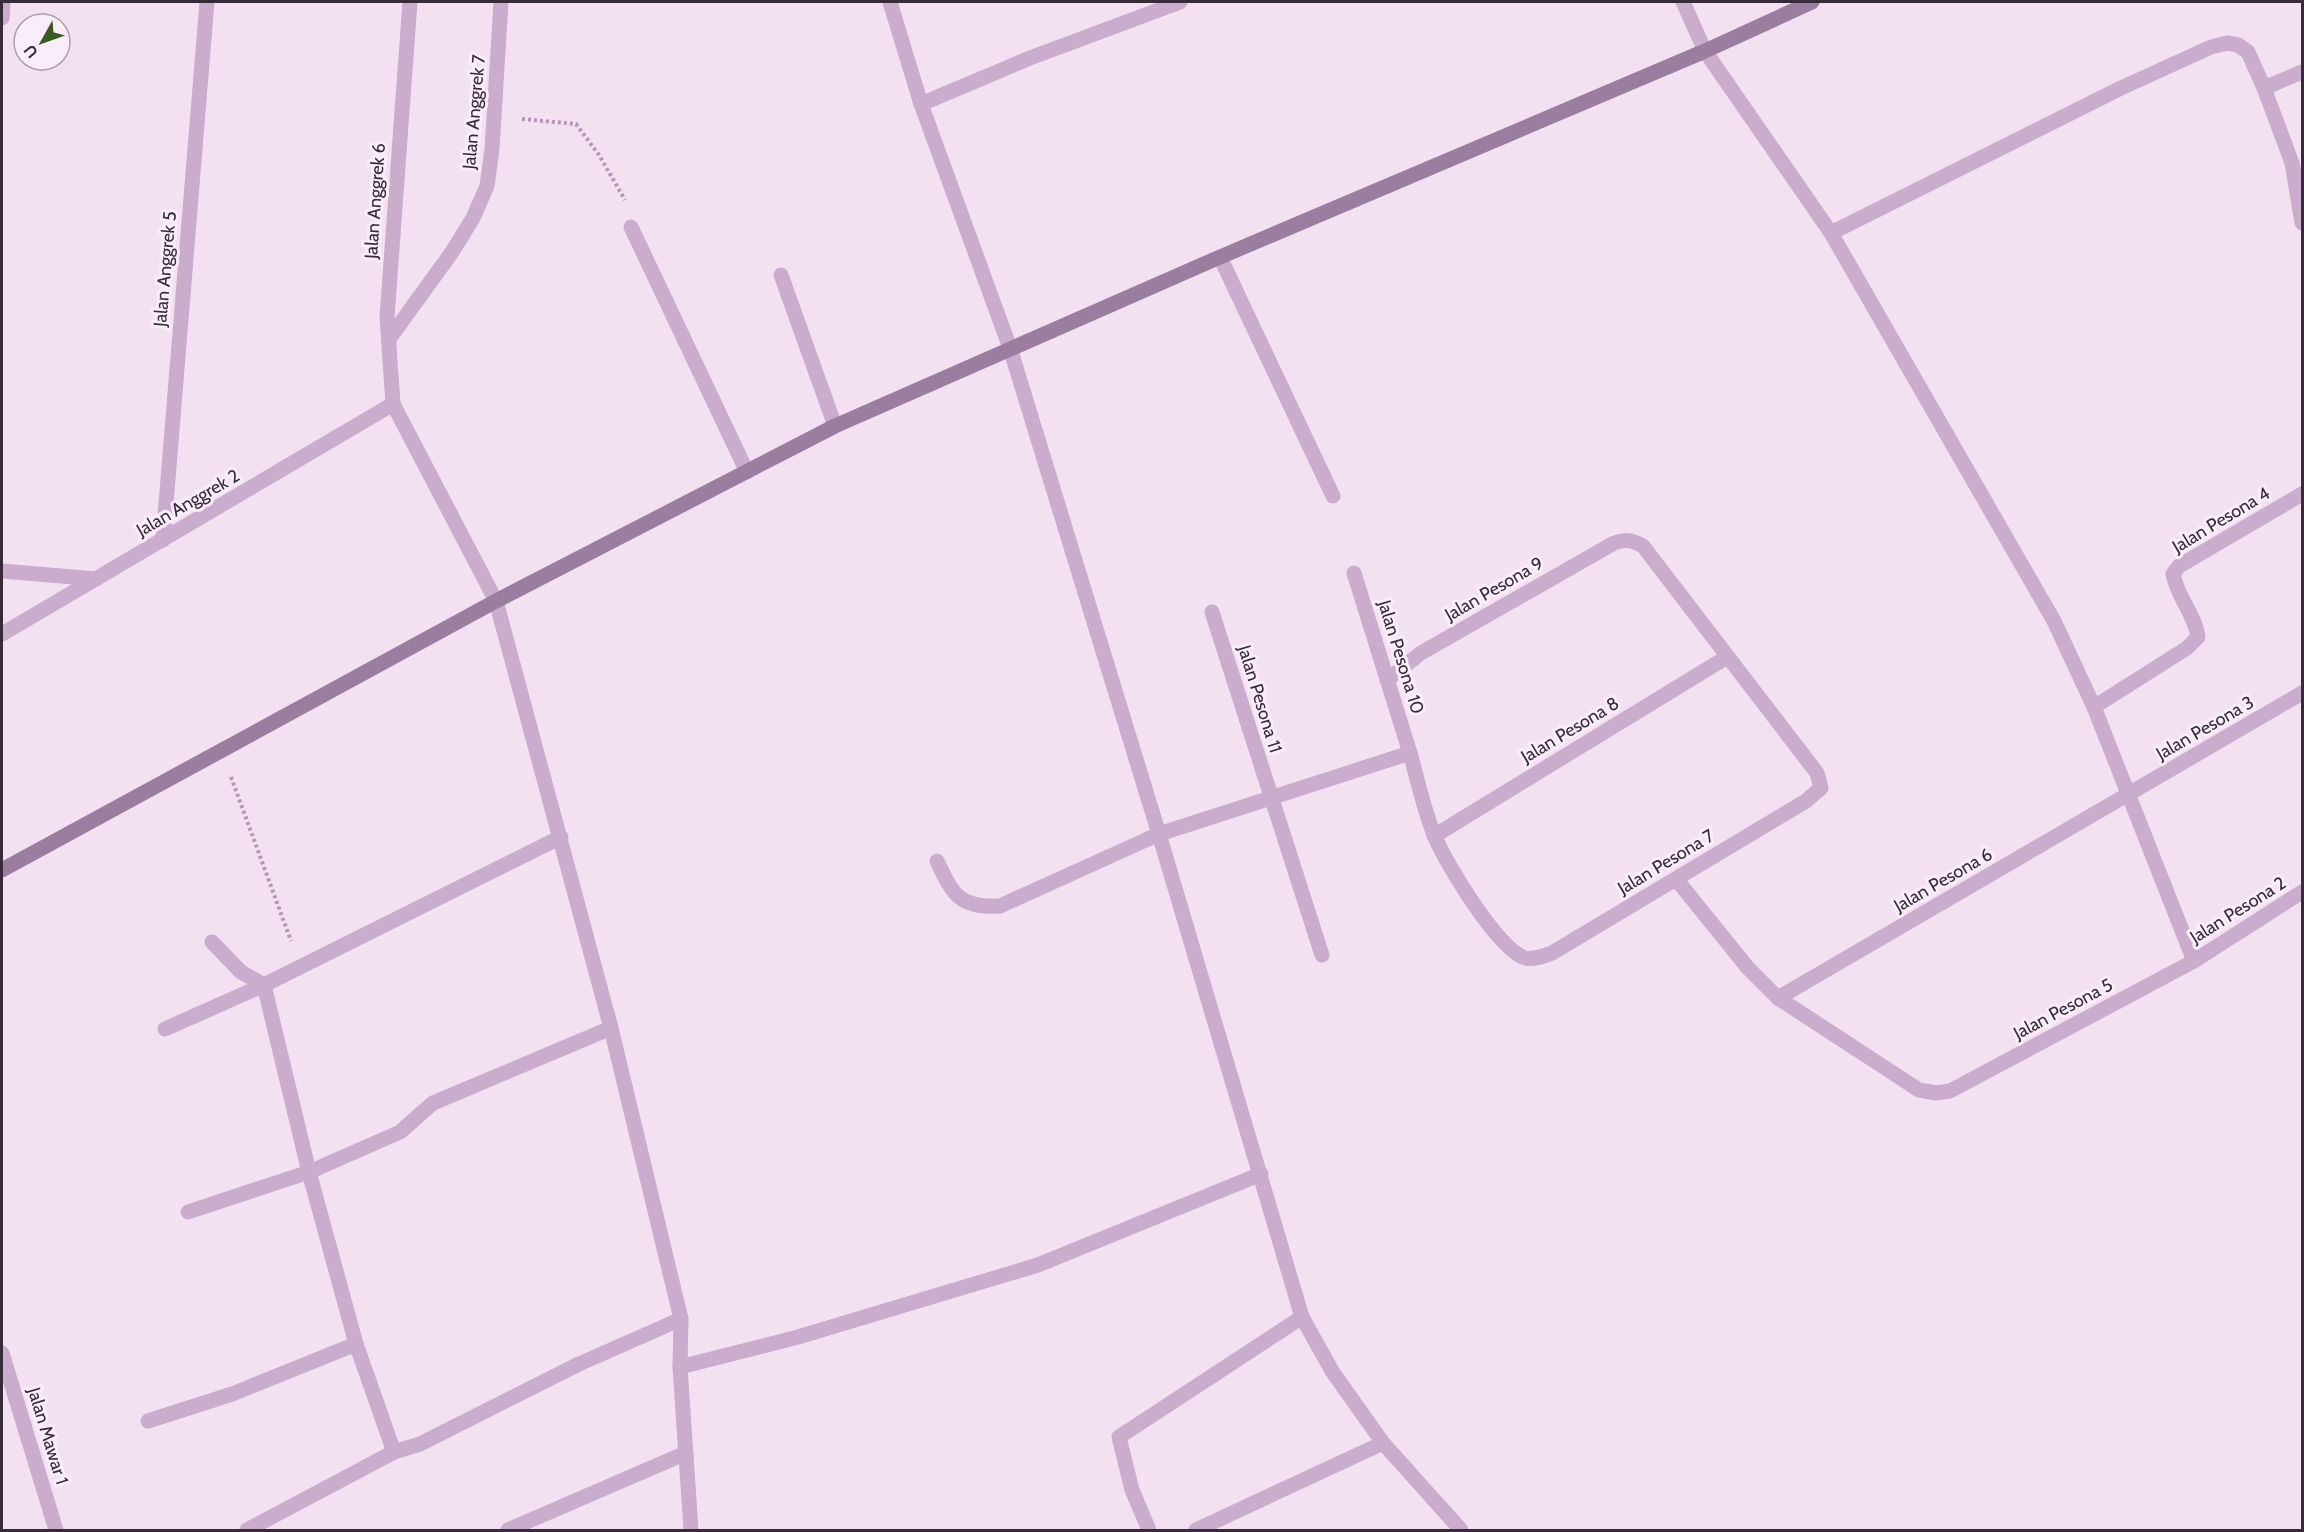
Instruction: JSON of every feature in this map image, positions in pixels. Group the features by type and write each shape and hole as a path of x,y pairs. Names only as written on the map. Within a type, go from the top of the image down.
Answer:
{"street":[{"path":"2,18 3,2"},
{"name":"Jalan Anggrek 5","path":"163,540 207,2"},
{"name":"Jalan Anggrek 6","path":"393,404 387,317 410,2"},
{"name":"Jalan Anggrek 7","path":"389,339 473,218 487,186 494,118 501,2"},
{"path":"890,2 921,104 1010,348 1159,834 1302,1317 1332,1371 1383,1443 1461,1530"},
{"path":"921,104 1030,58 1180,2"},
{"path":"1683,2 1705,51 1831,233 2054,621 2094,707 2127,796 2194,961"},
{"path":"2,870 496,601 835,426 1220,257 1705,51 1812,2"},
{"path":"1831,233 2121,88 2211,47 2227,43 2238,45 2248,52 2264,88 2292,163 2302,223"},
{"path":"2264,88 2302,72"},
{"path":"631,227 747,472"},
{"path":"1220,257 1333,496"},
{"path":"781,274 835,426"},
{"path":"393,404 496,601 561,837 611,1028 681,1319 680,1367 691,1530"},
{"name":"Jalan Anggrek 2","path":"2,634 393,404"},
{"name":"Jalan Pesona 4","path":"2094,707 2187,648 2198,637 2196,621 2175,586 2173,574 2179,566 2302,494"},
{"name":"Jalan Pesona 9","path":"1387,680 1421,653 1614,543 1625,539 1643,546 1727,657"},
{"path":"2,571 96,579"},
{"name":"Jalan Pesona 10","path":"1354,573 1434,836 1449,868 1474,907 1515,952 1526,958"},
{"name":"Jalan Pesona 11","path":"1212,612 1322,955"},
{"name":"Jalan Pesona 7","path":"1526,958 1538,958 1552,953 1806,801 1821,788 1817,773 1727,657"},
{"name":"Jalan Pesona 8","path":"1434,836 1727,657"},
{"name":"Jalan Pesona 3","path":"2127,796 2302,693"},
{"path":"937,861 957,897 981,906 1000,906 1159,834 1410,753"},
{"name":"Jalan Pesona 6","path":"1778,998 2127,796"},
{"path":"165,1029 264,985 561,837"},
{"path":"1676,879 1748,968 1778,998"},
{"name":"Jalan Pesona 2","path":"2194,961 2302,892"},
{"path":"212,942 241,972 264,985 309,1172 356,1344 394,1452"},
{"name":"Jalan Pesona 5","path":"1778,998 1919,1090 1936,1093 1950,1091 2194,961"},
{"path":"188,1212 309,1172 400,1132 433,1103 611,1028"},
{"path":"680,1367 798,1337 1038,1265 1261,1174"},
{"path":"1149,1530 1132,1490 1119,1437 1302,1317"},
{"path":"247,1530 394,1452 420,1444 579,1364 681,1319"},
{"path":"148,1421 232,1394 356,1344"},
{"name":"Jalan Mawar 1","path":"2,1353 56,1530"},
{"path":"1196,1530 1383,1443"},
{"path":"508,1530 686,1453"}],"path":[{"path":"494,118 576,124 583,130 623,196 631,227"},
{"path":"221,751 300,967"}]}
